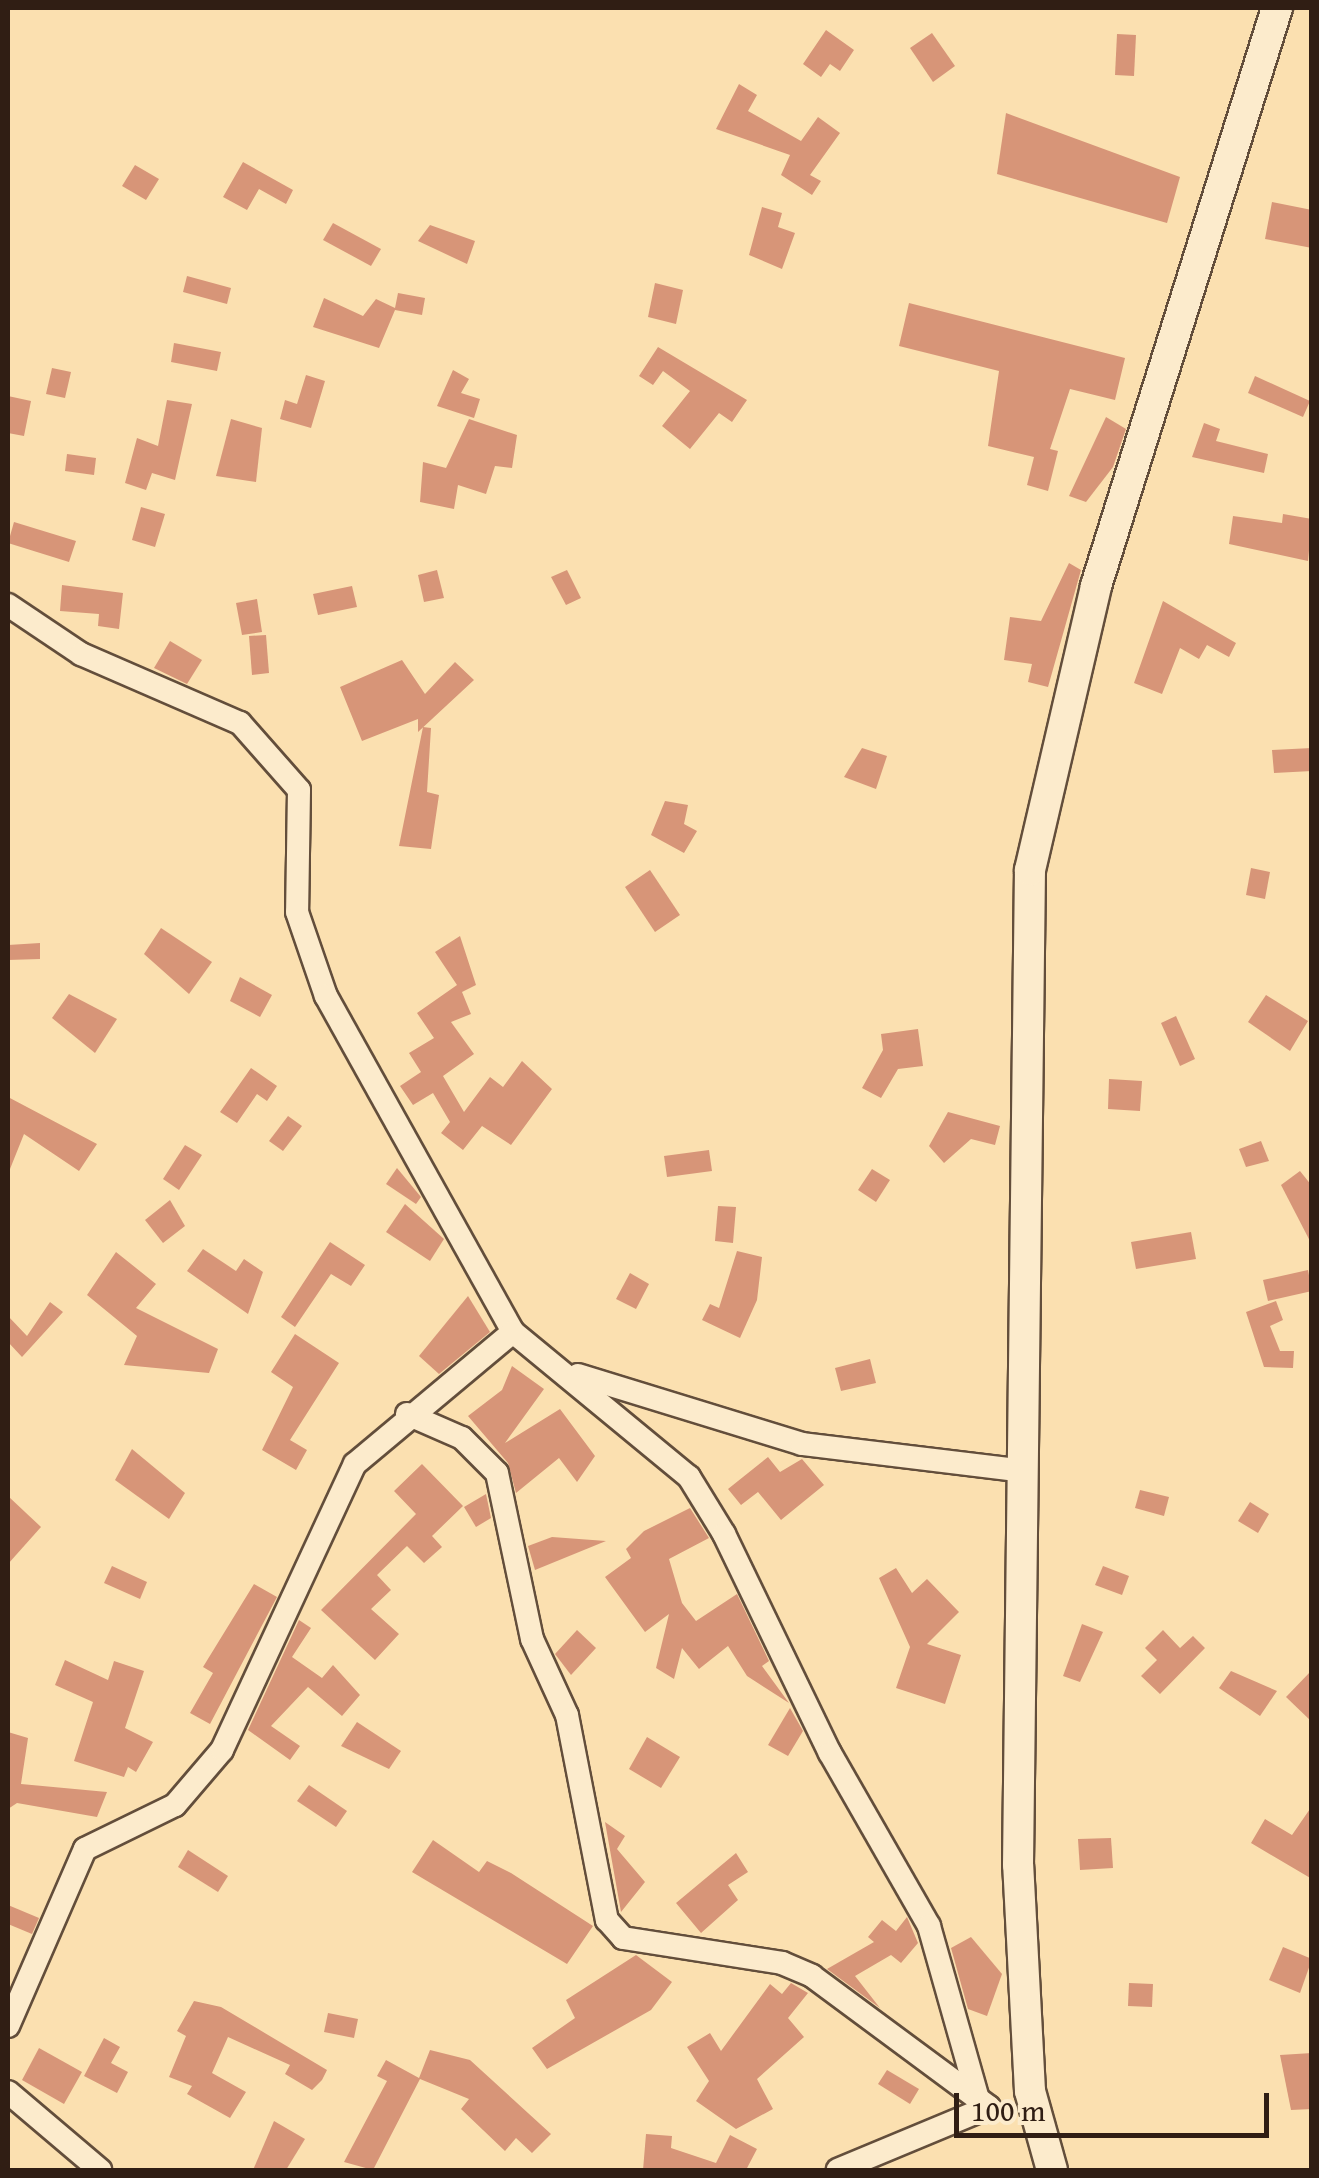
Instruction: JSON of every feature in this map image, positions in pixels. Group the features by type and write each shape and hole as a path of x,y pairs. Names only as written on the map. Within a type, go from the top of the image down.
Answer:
{"main road":[{"path":"1052,2170 1030,2091 1018,1865 1030,870 1040,805 1096,586 1277,8"}],"street":[{"path":"8,605 80,654 240,723 284,766 302,814 296,912 326,996 513,1332 566,1371 689,1477 724,1534 830,1754 929,1926 983,2103"},
{"path":"8,2026 85,1849 175,1805 205,1778 336,1490 406,1414 513,1332"},
{"path":"566,1371 765,1436 1024,1472"},
{"path":"406,1414 462,1438 497,1473 532,1639 568,1715 606,1920 622,1938 782,1963 812,1976 983,2103"},
{"path":"838,2170 983,2103 1030,2091"},
{"path":"8,2092 100,2170"}],"building":[{"path":"826,30 854,50 840,71 830,64 821,77 803,64"},
{"path":"932,33 955,66 933,82 910,48"},
{"path":"1117,34 1136,35 1134,76 1115,75"},
{"path":"739,84 757,95 748,111 801,141 818,117 840,133 810,175 821,181 812,195 781,175 790,155 716,129"},
{"path":"1006,113 1180,177 1167,223 997,174"},
{"path":"243,162 293,190 286,204 259,189 247,210 223,197"},
{"path":"135,165 159,179 146,200 122,186"},
{"path":"1272,202 1312,210 1312,248 1265,239"},
{"path":"762,207 782,213 778,227 795,233 782,269 749,255"},
{"path":"333,223 381,249 371,266 323,240"},
{"path":"430,225 475,241 467,264 418,241"},
{"path":"187,276 231,288 227,304 183,292"},
{"path":"655,283 683,290 676,324 648,317"},
{"path":"398,293 425,298 422,315 395,310 379,348 313,327 324,298 363,316 376,299 395,308"},
{"path":"909,303 1125,358 1115,400 1070,389 1050,449 1058,451 1048,491 1027,485 1034,457 988,446 999,371 899,346"},
{"path":"174,343 221,352 217,371 171,362"},
{"path":"658,347 747,400 732,422 719,413 690,449 662,426 690,391 663,371 653,385 639,376"},
{"path":"52,368 71,372 65,398 46,394"},
{"path":"453,370 469,379 461,393 480,399 474,418 437,406"},
{"path":"306,375 325,381 311,428 280,419 285,400 297,404"},
{"path":"1255,376 1310,401 1303,417 1248,393"},
{"path":"8,396 31,401 24,436 8,433"},
{"path":"167,400 192,404 175,480 152,473 146,490 125,483 137,438 158,446"},
{"path":"1106,417 1126,429 1113,467 1086,502 1069,496"},
{"path":"231,419 262,428 256,482 216,476"},
{"path":"469,419 517,435 512,468 495,466 486,494 458,485 454,509 420,502 423,462 446,468"},
{"path":"1204,423 1220,429 1216,441 1268,454 1264,473 1192,457"},
{"path":"67,454 96,458 94,475 65,471"},
{"path":"141,507 165,514 155,547 132,540"},
{"path":"1283,514 1312,519 1308,561 1229,544 1233,516 1282,523"},
{"path":"14,522 76,541 69,562 8,543"},
{"path":"1069,563 1081,570 1048,687 1028,682 1032,664 1004,660 1010,617 1041,621"},
{"path":"437,570 444,598 424,602 418,575"},
{"path":"567,570 581,598 566,605 551,577"},
{"path":"62,585 123,593 119,629 98,626 99,614 60,611"},
{"path":"352,586 357,607 318,615 313,594"},
{"path":"257,599 262,632 242,635 236,603"},
{"path":"1163,601 1236,643 1229,657 1207,645 1199,659 1180,648 1162,694 1134,683"},
{"path":"266,635 269,673 252,675 249,636"},
{"path":"170,641 202,660 187,684 154,668"},
{"path":"402,660 425,694 455,662 474,680 418,732 418,719 362,741 340,687"},
{"path":"423,727 431,728 427,792 439,795 431,849 399,846"},
{"path":"862,748 887,756 876,789 844,777"},
{"path":"1312,748 1312,771 1274,773 1272,750"},
{"path":"665,801 688,805 684,824 697,831 684,853 651,835"},
{"path":"1251,868 1270,872 1265,899 1246,895"},
{"path":"650,870 680,915 655,932 625,887"},
{"path":"161,928 212,962 189,994 144,954"},
{"path":"460,936 476,985 462,992 471,1014 451,1022 474,1054 443,1076 464,1112 490,1077 503,1087 522,1061 552,1089 511,1145 482,1126 463,1150 441,1133 450,1122 433,1093 413,1105 400,1086 421,1072 409,1053 434,1038 417,1013 457,985 435,952"},
{"path":"40,943 40,959 8,960 8,945"},
{"path":"240,977 272,995 260,1017 230,1001"},
{"path":"69,994 117,1019 95,1053 52,1018"},
{"path":"1266,995 1308,1021 1290,1051 1248,1022"},
{"path":"1176,1016 1195,1059 1180,1066 1161,1023"},
{"path":"918,1029 923,1066 898,1069 881,1098 862,1088 883,1050 881,1034"},
{"path":"251,1068 277,1086 267,1101 257,1094 237,1123 220,1112"},
{"path":"1109,1079 1142,1081 1140,1111 1108,1109"},
{"path":"8,1097 97,1144 79,1171 24,1134 8,1174"},
{"path":"948,1112 1000,1126 995,1145 971,1139 944,1163 929,1146"},
{"path":"288,1116 302,1126 283,1151 269,1141"},
{"path":"1261,1141 1269,1161 1246,1167 1239,1149"},
{"path":"185,1145 202,1155 179,1190 163,1179"},
{"path":"709,1150 712,1171 667,1177 664,1156"},
{"path":"397,1168 421,1197 416,1204 386,1184"},
{"path":"872,1169 890,1180 876,1202 858,1190"},
{"path":"1300,1171 1312,1186 1312,1245 1281,1185"},
{"path":"170,1200 185,1226 163,1243 145,1220"},
{"path":"405,1204 444,1239 430,1261 386,1232"},
{"path":"718,1206 736,1207 733,1243 715,1241"},
{"path":"1191,1232 1196,1259 1136,1269 1131,1242"},
{"path":"330,1242 365,1265 351,1286 331,1274 295,1327 281,1317"},
{"path":"203,1249 236,1271 244,1259 263,1272 248,1314 187,1271"},
{"path":"737,1251 762,1257 757,1300 740,1338 702,1320 710,1304 719,1308"},
{"path":"116,1252 156,1284 136,1308 218,1349 209,1373 124,1365 137,1336 87,1295"},
{"path":"1308,1270 1312,1291 1268,1301 1263,1280"},
{"path":"630,1273 649,1284 636,1309 616,1299"},
{"path":"468,1296 490,1332 439,1374 419,1356"},
{"path":"1276,1301 1283,1320 1270,1326 1280,1351 1294,1351 1293,1368 1264,1367 1246,1312"},
{"path":"50,1302 63,1312 22,1357 8,1342 8,1316 27,1336"},
{"path":"295,1334 339,1363 290,1440 307,1450 296,1470 262,1450 293,1387 271,1372"},
{"path":"870,1359 876,1383 841,1391 835,1368"},
{"path":"512,1366 544,1389 505,1443 560,1409 595,1456 577,1482 559,1458 516,1493 508,1463 468,1416 502,1390"},
{"path":"132,1449 185,1493 169,1519 115,1480"},
{"path":"768,1457 780,1472 802,1459 824,1485 781,1520 758,1492 741,1505 728,1489"},
{"path":"422,1464 463,1506 432,1536 442,1547 424,1563 407,1546 377,1575 391,1590 371,1609 399,1634 375,1660 321,1610 416,1514 394,1491"},
{"path":"1140,1490 1169,1497 1164,1516 1135,1508"},
{"path":"486,1494 491,1518 476,1527 464,1507"},
{"path":"8,1496 41,1527 8,1564"},
{"path":"1250,1502 1269,1514 1258,1533 1238,1521"},
{"path":"690,1508 709,1538 669,1559 682,1603 696,1621 737,1594 769,1661 762,1666 789,1703 747,1676 728,1646 699,1669 682,1648 674,1679 656,1668 669,1614 645,1632 605,1577 631,1558 626,1549 644,1531"},
{"path":"552,1537 606,1541 535,1570 528,1546"},
{"path":"112,1566 147,1582 140,1599 104,1583"},
{"path":"1103,1566 1129,1576 1122,1595 1095,1585"},
{"path":"896,1568 912,1593 927,1579 959,1612 927,1644 961,1655 945,1704 896,1688 910,1647 879,1578"},
{"path":"254,1584 277,1597 210,1724 190,1713 213,1673 203,1667"},
{"path":"299,1620 311,1628 292,1657 322,1678 333,1665 360,1695 342,1716 308,1687 271,1726 300,1746 290,1760 248,1730"},
{"path":"1082,1624 1103,1632 1080,1682 1063,1676"},
{"path":"577,1630 596,1648 571,1675 555,1654"},
{"path":"1163,1630 1180,1648 1193,1636 1205,1648 1160,1694 1141,1676 1157,1660 1145,1648"},
{"path":"65,1660 108,1680 114,1661 144,1671 125,1728 153,1742 136,1772 128,1767 124,1777 74,1761 93,1702 55,1685"},
{"path":"1312,1670 1312,1722 1286,1697"},
{"path":"1231,1671 1277,1691 1260,1716 1219,1688"},
{"path":"790,1708 803,1731 788,1756 768,1745"},
{"path":"357,1722 401,1751 389,1769 341,1746"},
{"path":"8,1732 28,1738 21,1784 107,1792 97,1817 17,1803 8,1809"},
{"path":"647,1737 680,1757 661,1788 629,1769"},
{"path":"309,1785 347,1811 336,1827 297,1801"},
{"path":"1312,1806 1312,1879 1251,1843 1265,1819 1292,1835"},
{"path":"605,1822 625,1836 617,1849 645,1882 621,1912"},
{"path":"1111,1838 1113,1868 1080,1870 1078,1839"},
{"path":"433,1840 479,1872 487,1861 511,1873 593,1926 567,1964 412,1872"},
{"path":"188,1850 228,1876 218,1892 178,1867"},
{"path":"736,1853 748,1872 728,1885 738,1900 701,1933 676,1903"},
{"path":"8,1905 39,1918 32,1934 8,1924"},
{"path":"907,1917 918,1943 901,1963 891,1955 855,1976 880,2008 827,1969 874,1942 868,1937 882,1920 896,1931"},
{"path":"971,1937 1002,1974 987,2016 968,2009 951,1948"},
{"path":"1283,1947 1312,1959 1300,1993 1269,1980"},
{"path":"636,1955 672,1982 651,2010 547,2069 532,2048 575,2018 566,2000"},
{"path":"791,1983 808,1993 788,2018 804,2037 757,2079 773,2109 736,2129 696,2101 709,2081 687,2047 710,2033 721,2051 770,1984 782,1994"},
{"path":"1129,1983 1153,1984 1152,2007 1128,2006"},
{"path":"194,2001 221,2007 327,2070 322,2080 312,2090 285,2074 290,2065 228,2037 212,2073 246,2092 230,2118 187,2094 192,2086 169,2077 186,2036 177,2031"},
{"path":"328,2013 358,2019 354,2038 324,2032"},
{"path":"104,2038 120,2047 111,2063 128,2072 117,2093 84,2076"},
{"path":"39,2048 82,2072 64,2104 22,2080"},
{"path":"430,2050 470,2060 551,2134 532,2153 516,2138 505,2151 461,2109 469,2099 420,2079 373,2170 344,2162 387,2081 377,2076 386,2060 419,2078"},
{"path":"1312,2053 1312,2109 1291,2110 1280,2055"},
{"path":"887,2070 919,2089 910,2104 878,2084"},
{"path":"274,2121 305,2139 286,2170 253,2170"},
{"path":"646,2134 672,2136 671,2148 716,2163 730,2135 757,2149 746,2170 643,2170"}]}
